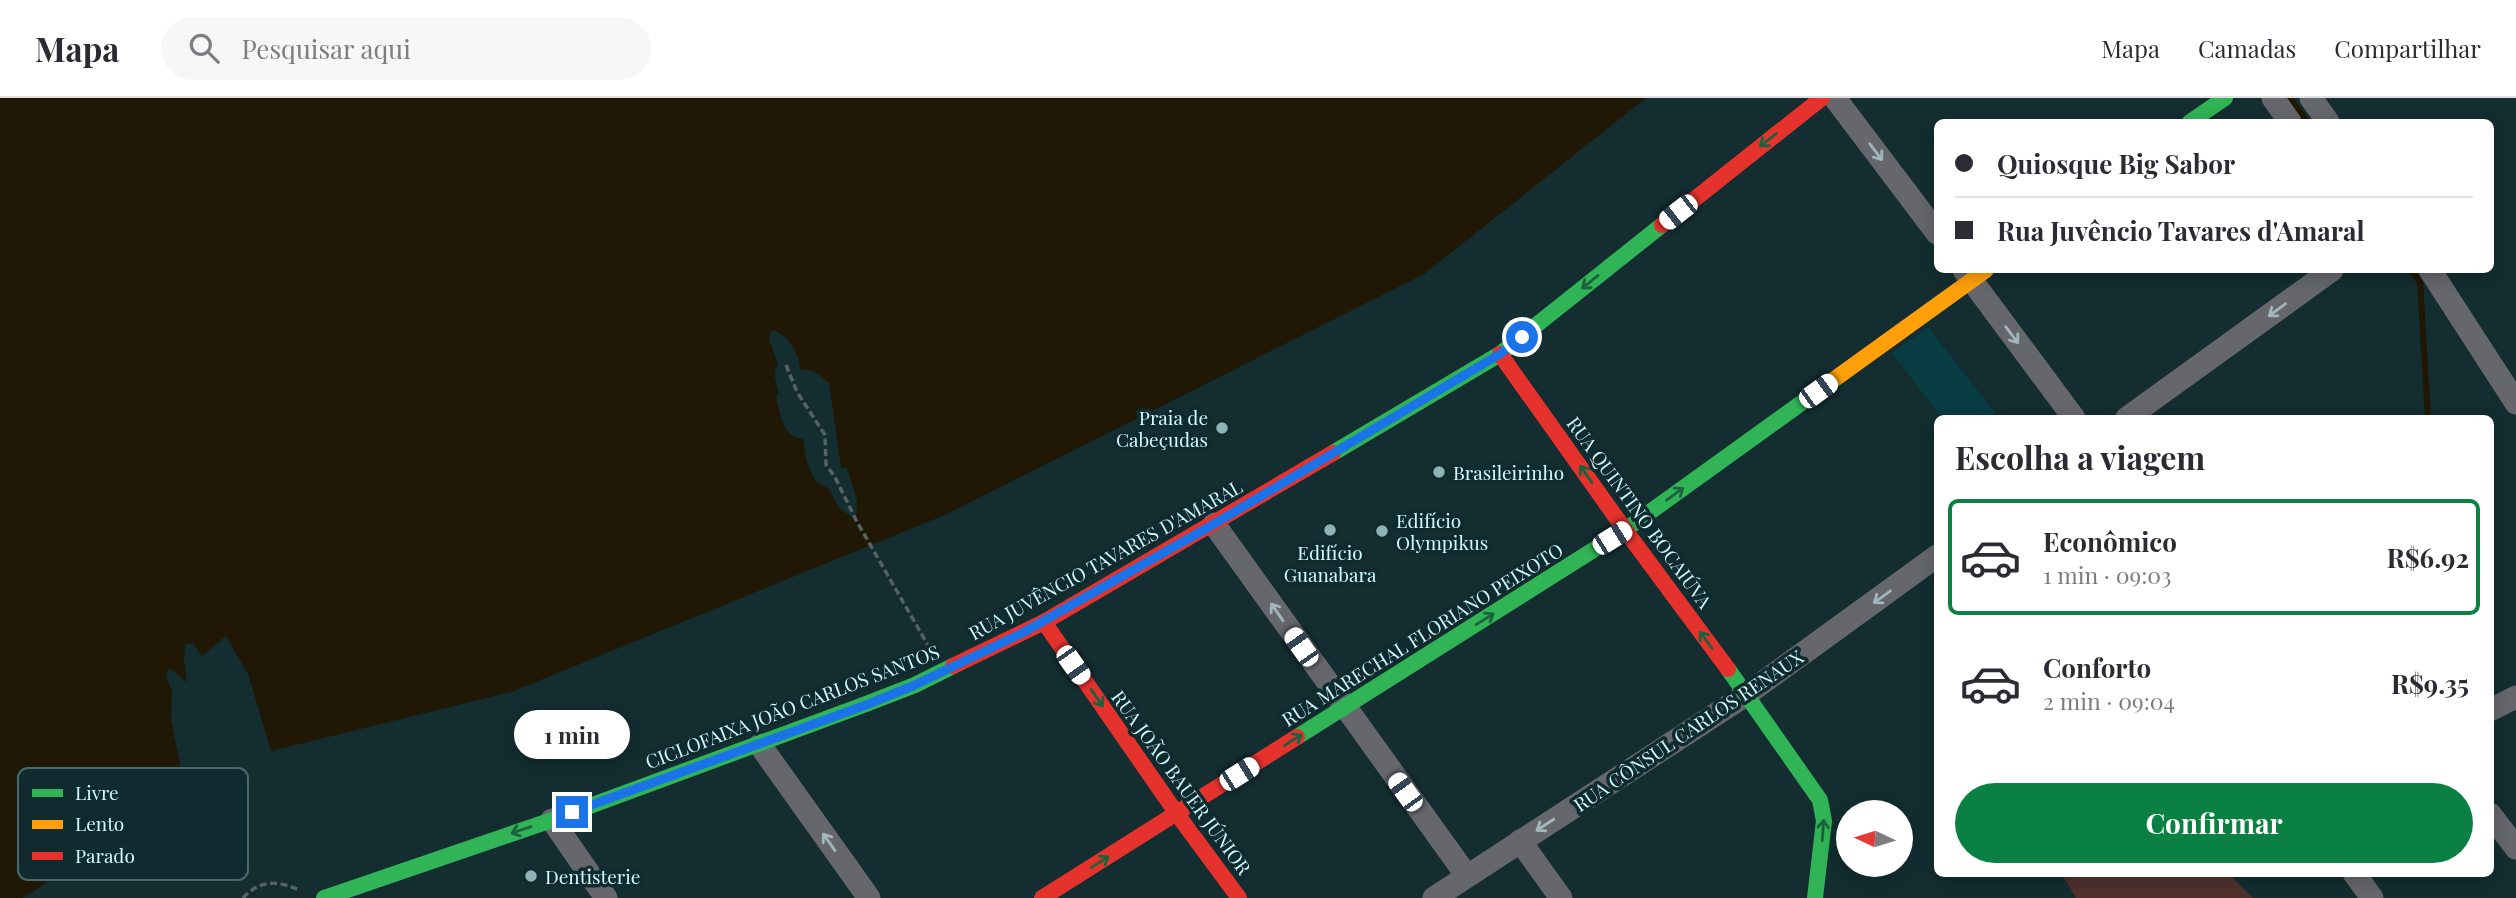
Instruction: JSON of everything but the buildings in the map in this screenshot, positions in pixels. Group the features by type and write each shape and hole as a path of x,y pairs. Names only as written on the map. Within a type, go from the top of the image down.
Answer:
{"street":[{"name":"RUA JUVÊNCIO TAVARES D'AMARAL","path":"324,898 552,820 866,705 942,672 1044,622 1500,354 1822,98"},
{"path":"1835,98 1934,229"},
{"path":"2194,119 2225,98"},
{"path":"2273,98 2288,119"},
{"path":"2311,98 2326,119"},
{"path":"1974,273 2072,415"},
{"name":"RUA MARECHAL FLORIANO PEIXOTO","path":"1042,898 1625,530 1974,273"},
{"path":"2131,415 2328,273"},
{"path":"2432,273 2516,403"},
{"name":"RUA QUINTINO BOCAIÚVA","path":"1500,354 1820,800 1824,821 1815,898"},
{"path":"1214,524 1467,876"},
{"name":"RUA CÔNSUL CARLOS RENAUX","path":"1434,898 1747,695 1934,558"},
{"name":"RUA JOÃO BAUER JÚNIOR","path":"1044,622 1177,814 1239,898"},
{"path":"2494,708 2514,701"},
{"path":"760,745 869,898"},
{"path":"2494,819 2516,848"},
{"path":"552,820 606,898"},
{"path":"1520,841 1561,898"},
{"path":"2357,877 2372,898"}],"path":[{"path":"786,365 797,391 825,435 826,465 942,672"},
{"path":"243,898 257,885 269,882 299,889 303,898"}],"shaded area":[{"path":"0,98 1646,98 1424,274 947,514 511,692 271,751 248,674 226,636 202,656 193,643 185,645 187,682 169,668 166,676 172,691 171,718 181,768 18,768 18,880 48,880 22,898 0,898","holes":["772,330 783,335 792,345 800,369 814,371 829,383 841,468 847,468 857,500 856,520 839,508 829,489 815,481 806,460 803,439 791,435 784,424 776,396 779,392 775,374 778,364 769,339"]},
{"path":"1928,327 1997,415 1940,415 1892,353"},
{"path":"2063,877 2232,877 2253,898 2076,898"}],"waterway":[{"path":"2290,98 2305,119"},
{"path":"2413,273 2420,282 2428,415"}],"traffic: fast":[{"path":"2194,119 2225,98"},
{"path":"1333,453 1500,354 1662,225"},
{"path":"1297,737 1625,530 1818,391"},
{"path":"324,898 552,820 866,704 915,685 953,666"},
{"path":"1728,669 1820,800 1824,821 1815,898"}],"traffic: slow":[{"path":"1818,391 1982,273"}],"traffic: jam":[{"path":"1662,225 1822,98"},
{"path":"1500,354 1728,669"},
{"path":"953,666 1044,622 1333,453"},
{"path":"1044,622 1177,814 1239,898"},
{"path":"1042,898 1297,737"}],"place":[{"name":"Praia de Cabeçudas","path":"1222,428"},
{"name":"Brasileirinho","path":"1439,472"},
{"name":"Edifício Guanabara","path":"1330,530"},
{"name":"Edifício Olympikus","path":"1382,531"},
{"name":"Dentisterie","path":"531,876"}],"route":[{"path":"572,812 866,705 915,685 1044,622 1500,354 1522,337"}]}
